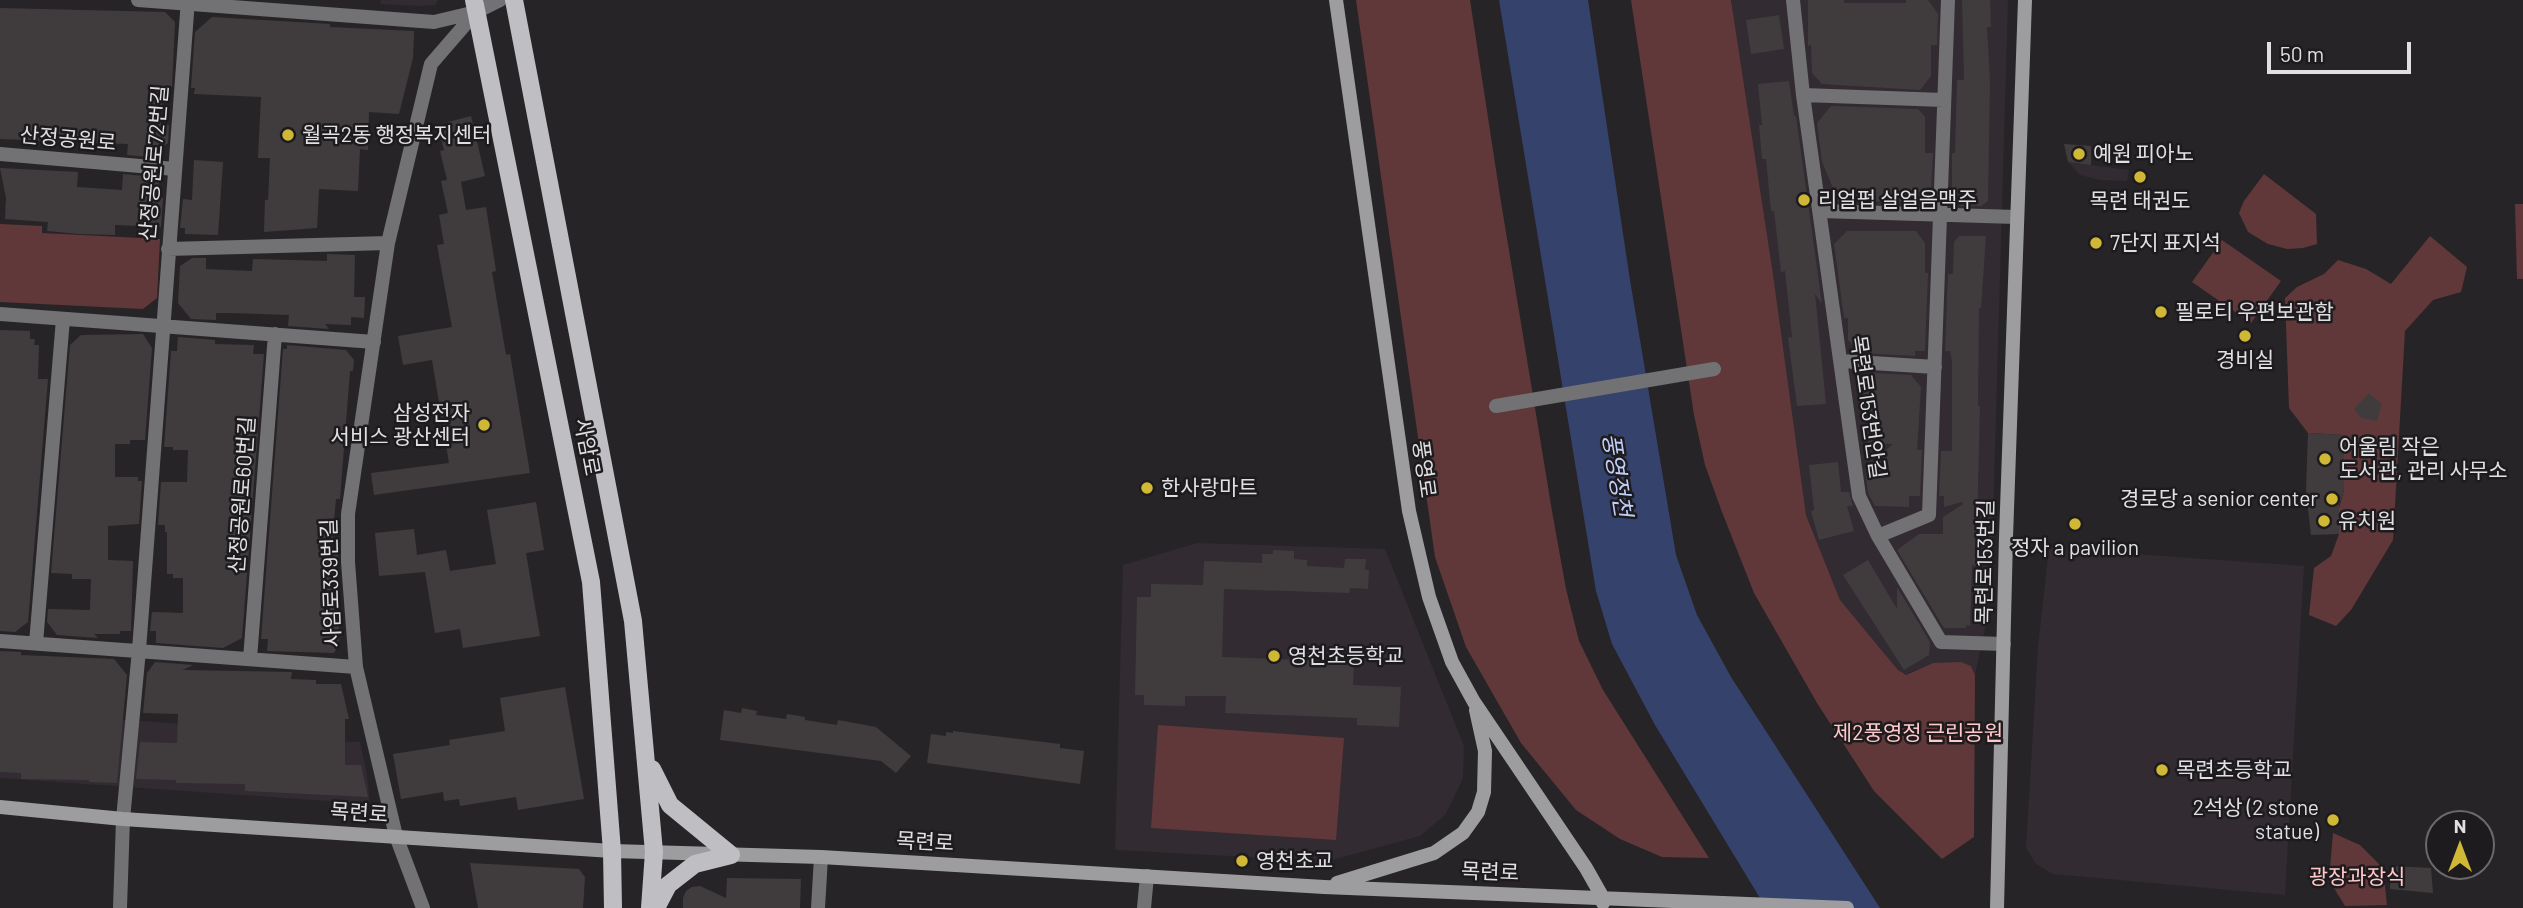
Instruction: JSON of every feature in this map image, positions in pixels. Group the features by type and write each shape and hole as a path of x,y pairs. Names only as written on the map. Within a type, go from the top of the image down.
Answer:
{"main road":[{"name":"사암로","path":"514,0 633,621 654,852 650,908"},
{"name":"풍영로","path":"1336,0 1409,511 1429,597 1452,662 1474,702 1586,868 1603,903"},
{"name":"목련로153번길","path":"1997,908 2016,217 2025,0"},
{"name":"사암로","path":"475,6 591,582 612,852 613,908"},
{"path":"1324,887 1434,853 1463,833 1478,812 1484,792 1485,751 1474,702"},
{"path":"645,752 670,805 731,855"},
{"name":"목련로","path":"0,807 123,819 612,852 821,857 1552,902 1700,905 1720,903 1847,908"},
{"path":"656,908 668,885 695,864 731,855"}],"street":[{"path":"138,0 300,6 434,22 475,6 500,0"},
{"name":"목련로153번안길","path":"1793,0 1803,95 1859,496 1878,536 1941,642 2004,644"},
{"path":"1878,536 1929,515 1948,0"},
{"name":"산정공원로72번길","path":"163,326 188,2"},
{"name":"사암로339번길","path":"423,908 396,836 356,667 348,562 348,514 388,243 431,64 475,6"},
{"path":"1803,95 1944,100"},
{"name":"산정공원로","path":"0,154 175,169"},
{"path":"1820,211 2016,217"},
{"path":"168,249 388,243"},
{"path":"0,314 374,342"},
{"path":"36,643 63,319"},
{"path":"120,908 123,819 139,650 163,326"},
{"name":"산정공원로60번길","path":"250,659 275,334"},
{"path":"1841,361 1935,367"},
{"path":"1496,405 1714,369"},
{"path":"0,641 356,667"},
{"path":"818,908 821,857"},
{"path":"1144,908 1147,876"}],"shaded area":[{"path":"381,0 438,0 435,5 419,6 380,4"},
{"path":"1731,0 2008,0 1992,552 1986,624 1975,675 1971,666 1933,663 1905,675 1898,670 1840,600 1806,515"},
{"path":"2068,162 2129,170 2127,181 2100,180 2080,175"},
{"name":"영천초등학교","path":"1197,543 1385,549 1464,746 1463,778 1446,814 1420,836 1328,861 1115,850 1123,565"},
{"name":"목련초등학교","path":"2049,548 2304,566 2285,895 2053,874 2036,864 2026,848 2038,647"},
{"path":"0,711 239,728 308,741 360,742 370,804 0,778"}],"green space":[{"path":"1356,0 1470,0 1552,511 1566,589 1579,641 1603,690 1709,858 1662,857 1620,839 1576,810 1521,743 1466,647 1435,557"},
{"name":"제2풍영정 근린공원","path":"1631,0 1731,0 1806,515 1840,600 1898,670 1906,675 1933,663 1961,662 1971,666 1975,675 1974,837 1942,859 1874,791 1817,703 1754,593 1722,512 1705,465 1694,415"},
{"path":"2264,174 2316,214 2317,244 2287,249 2268,244 2248,232 2239,213 2244,201"},
{"path":"2515,204 2523,204 2523,279 2517,279"},
{"path":"0,224 42,226 42,233 160,239 157,298 143,309 0,302"},
{"path":"2430,236 2467,267 2461,292 2433,300 2405,331 2393,540 2351,610 2336,626 2309,615 2314,568 2331,556 2339,534 2339,508 2344,490 2343,435 2308,433 2289,408 2285,298 2297,287 2324,274 2338,260 2366,269 2391,284"},
{"path":"2222,240 2281,281 2251,323 2192,282"},
{"path":"1158,725 1344,738 1336,840 1151,828"},
{"name":"광장과장식","path":"2333,833 2360,845 2383,868 2387,905 2345,906 2329,880"}],"water":[{"name":"풍영정천","path":"1499,0 1588,0 1630,280 1676,555 1697,615 1731,677 1880,908 1766,908 1655,725 1612,644 1596,591"}],"building":[{"path":"1808,0 1906,3 1906,0 1928,0 1938,14 1937,45 1931,45 1931,76 1920,90 1822,84 1812,73 1811,45 1808,46"},
{"path":"1962,0 1990,0 1991,27 1987,27 1990,81 1988,201 1981,206 1961,206 1952,199 1957,80 1964,80"},
{"path":"0,8 165,12 175,22 172,87 163,87 161,125 169,125 168,143 149,157 127,155 128,144 0,139"},
{"path":"1779,15 1784,49 1751,54 1746,20"},
{"path":"212,17 414,31 413,58 399,114 369,112 368,150 360,149 358,191 319,189 317,228 264,232 270,158 258,158 261,97 194,94 195,88 191,88 195,32"},
{"path":"1789,81 1822,304 1815,294 1826,404 1797,406 1788,338 1792,337 1785,271 1781,272 1766,159 1762,159 1758,84"},
{"path":"1831,106 1918,109 1925,117 1925,153 1933,153 1931,189 1920,201 1839,202 1822,162 1817,123"},
{"path":"471,116 485,176 461,182 466,210 486,207 496,271 492,272 506,355 510,354 530,473 374,495 371,473 449,463 432,360 403,365 398,336 452,327 437,245 444,244 439,215 448,213 441,181 447,180 440,151 444,150 441,139 448,122"},
{"name":"예원 피아노","path":"2064,144 2091,146 2091,165 2068,162"},
{"path":"194,160 223,162 218,235 185,234 185,228 180,228 183,199 192,200"},
{"path":"0,168 78,172 77,187 122,190 123,174 154,177 159,183 158,198 163,198 161,227 115,225 115,235 79,234 47,231 48,222 5,219 6,198"},
{"path":"1847,231 1916,231 1925,243 1925,273 1928,273 1925,351 1915,351 1915,356 1860,353 1848,340 1848,318 1844,318 1834,244"},
{"path":"1959,236 1986,236 1979,308 1980,406 1976,566 1972,565 1970,626 1944,628 1897,550 1919,534 1943,534 1943,517 1963,504 1962,502 1944,507 1944,496 1939,496 1941,451 1952,451 1952,361 1950,351 1945,351 1948,274 1953,274 1954,242"},
{"path":"327,254 355,255 354,297 365,297 364,318 351,317 351,325 325,324 329,329 288,326 289,315 216,313 216,320 191,319 178,303 180,266 192,258 206,258 206,269 252,271 253,259 327,261"},
{"path":"0,330 30,331 30,339 35,339 34,345 39,345 38,379 48,379 28,622 15,632 0,631"},
{"path":"143,334 152,348 145,440 115,444 115,477 138,477 138,481 142,481 139,524 108,526 108,560 133,561 131,631 120,631 120,634 94,634 98,638 57,635 47,622 48,609 90,610 91,579 72,579 72,574 51,573 70,345 81,335"},
{"path":"178,337 215,340 215,344 254,345 253,354 264,354 242,638 223,648 156,643 156,631 150,631 152,612 183,613 183,578 173,578 173,574 167,574 167,532 165,525 158,525 161,482 187,482 188,450 164,447 171,351 177,351"},
{"path":"287,345 346,350 354,360 353,371 350,371 340,499 336,499 331,553 338,553 334,615 340,616 338,646 334,653 267,651 268,639 261,639 283,349 287,349"},
{"path":"1873,373 1911,375 1921,387 1917,450 1922,450 1920,496 1909,496 1909,507 1875,506 1868,493 1865,469 1893,444 1868,443 1869,406 1859,406 1860,385"},
{"path":"2369,393 2382,404 2377,421 2361,418 2354,409"},
{"path":"2308,433 2344,435 2344,490 2339,505 2339,534 2311,535 2306,491"},
{"path":"1838,462 1841,492 1849,492 1853,506 1847,506 1854,531 1819,540 1811,511 1814,510 1809,465"},
{"path":"536,502 544,550 526,553 540,636 463,648 460,629 435,633 425,572 379,576 375,533 414,529 417,555 446,550 450,571 496,564 487,510"},
{"path":"1273,550 1294,551 1294,559 1307,560 1307,566 1344,568 1345,559 1366,559 1365,570 1369,570 1368,589 1350,588 1349,593 1224,589 1222,657 1354,662 1353,685 1401,687 1399,727 1357,725 1357,718 1225,713 1226,696 1185,696 1185,706 1144,705 1144,695 1135,695 1137,597 1151,597 1151,584 1203,585 1204,561 1262,563 1262,554 1273,554"},
{"path":"1868,560 1897,609 1897,587 1930,642 1929,655 1904,670 1843,575"},
{"path":"0,651 21,652 21,655 114,659 127,675 117,783 21,779 21,773 0,772"},
{"path":"155,662 193,665 183,670 292,672 291,679 316,680 316,684 341,684 349,719 345,719 345,765 361,765 368,797 245,791 245,784 176,783 176,780 136,779 140,742 177,743 178,714 143,713 147,673"},
{"path":"565,687 584,799 518,810 516,797 460,806 459,799 444,801 443,792 401,799 393,754 450,745 449,740 505,731 500,698"},
{"path":"742,708 757,711 756,715 786,719 787,714 837,725 838,720 876,727 911,756 896,773 881,761 720,740 724,710 741,713"},
{"path":"946,732 1060,744 1060,748 1084,751 1080,784 927,763 931,734 946,736"},
{"path":"470,863 579,869 585,877 583,908 478,908"},
{"path":"2391,866 2425,868 2425,880 2432,880 2433,893 2390,889"},
{"path":"727,878 801,879 800,908 683,908 686,891 692,887 700,886 726,898"}],"place":[{"name":"월곡2동 행정복지센터","path":"288,135"},
{"name":"예원 피아노","path":"2079,154"},
{"name":"목련 태권도","path":"2140,177"},
{"name":"리얼펍 살얼음맥주","path":"1804,200"},
{"name":"7단지 표지석","path":"2096,243"},
{"name":"필로티 우편보관함","path":"2161,312"},
{"name":"경비실","path":"2245,336"},
{"name":"삼성전자 서비스 광산센터","path":"484,425"},
{"name":"어울림 작은 도서관, 관리 사무소","path":"2325,459"},
{"name":"한사랑마트","path":"1147,488"},
{"name":"경로당 a senior center","path":"2332,499"},
{"name":"유치원","path":"2324,521"},
{"name":"정자 a pavilion","path":"2075,524"},
{"name":"영천초등학교","path":"1274,656"},
{"name":"목련초등학교","path":"2162,770"},
{"name":"2석상 (2 stone statue)","path":"2333,820"},
{"name":"영천초교","path":"1242,861"}]}
